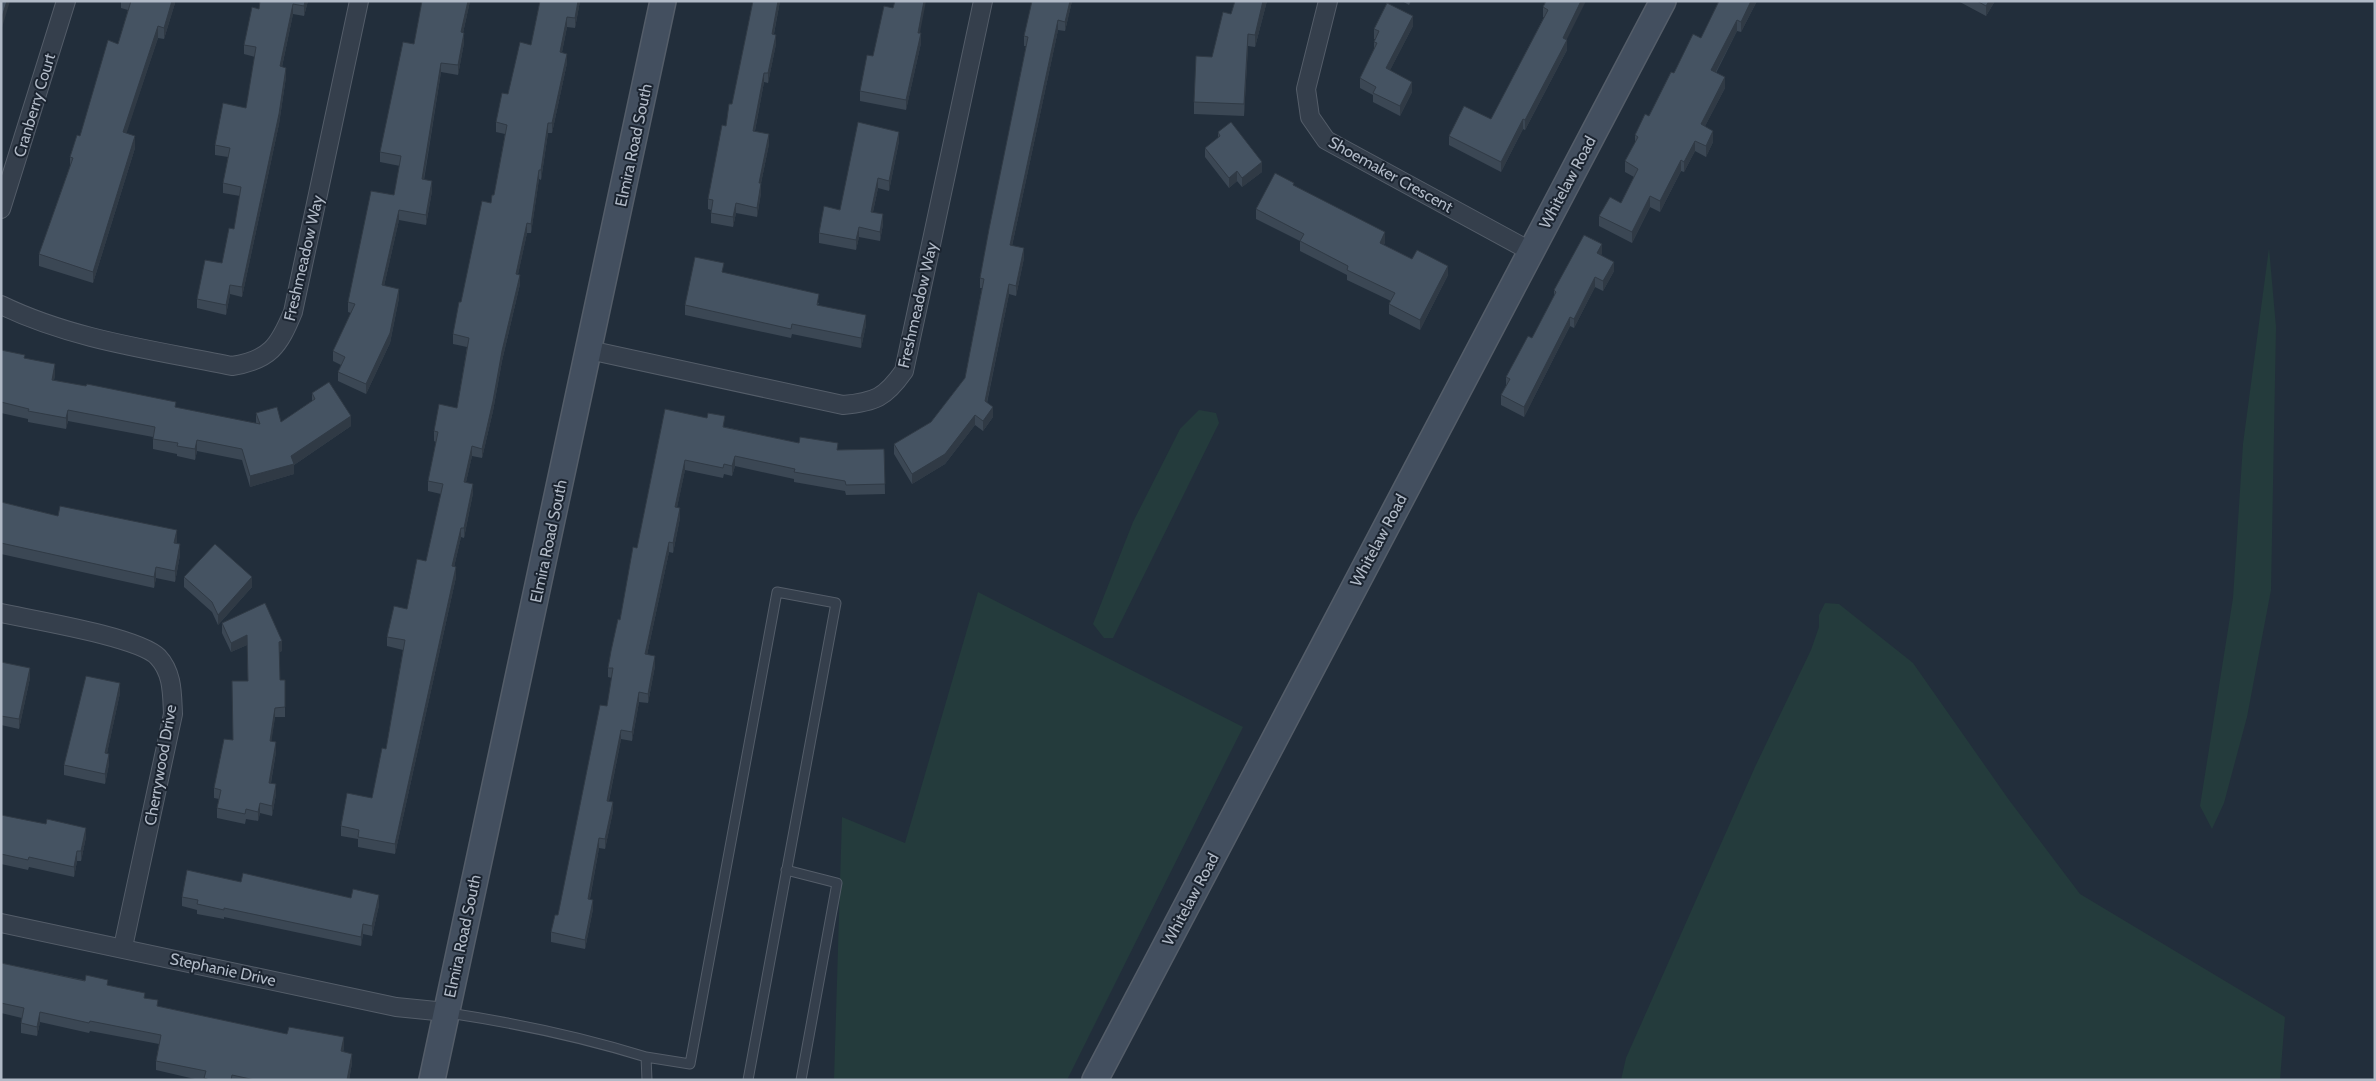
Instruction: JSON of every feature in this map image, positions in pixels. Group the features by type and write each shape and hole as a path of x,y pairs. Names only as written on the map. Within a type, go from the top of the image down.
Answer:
{"street":[{"name":"Cranberry Court","path":"1,209 66,1"},
{"name":"Freshmeadow Way","path":"1,305 53,326 83,335 232,366 249,364 266,355 281,340 293,312 359,1"},
{"name":"Elmira Road South","path":"432,1080 663,1"},
{"name":"Freshmeadow Way","path":"589,350 843,404 869,402 892,388 904,370 983,1"},
{"name":"Shoemaker Crescent","path":"1328,1 1306,89 1310,117 1326,140 1530,250"},
{"name":"Whitelaw Road","path":"1095,1080 1530,250 1663,1"},
{"name":"Cherrywood Drive","path":"1,614 129,641 158,656 172,682 173,714 123,948"},
{"name":"Stephanie Drive","path":"1,923 396,1007 446,1012"}],"lane":[{"path":"446,1012 500,1020 614,1047 646,1057 690,1064 777,592 836,603 748,1080"},
{"path":"786,870 836,882 801,1080"},
{"path":"646,1057 647,1080"}],"green space":[{"path":"2269,248 2276,327 2271,590 2247,717 2224,803 2212,829 2200,806 2233,598 2243,444"},
{"path":"1199,410 1216,413 1219,423 1113,638 1104,638 1093,624 1133,522 1180,429"},
{"path":"978,592 1243,727 1067,1080 834,1080 842,817 905,843"},
{"path":"1825,603 1839,604 1913,663 2009,800 2080,894 2285,1017 2280,1080 1621,1080 1626,1058 1755,767 1811,650 1819,627 1819,615"}],"building":[{"path":"1,1 7,1 1,20"},
{"path":"131,1 172,1 164,28 158,26 123,132 135,136 93,272 39,254 73,158 70,157 77,135 80,136 108,40 118,44"},
{"path":"260,1 305,1 304,6 293,4 280,66 286,68 279,114 242,287 230,285 226,305 197,299 205,260 222,263 229,228 234,229 241,187 223,183 230,148 215,145 223,103 246,108 256,47 244,45 252,7 259,9"},
{"path":"422,1 468,1 461,32 464,33 458,65 441,63 422,179 432,181 426,215 399,210 382,285 399,289 390,333 366,384 338,372 345,357 333,351 355,304 348,302 371,191 394,195 401,156 380,152 403,42 414,44"},
{"path":"540,1 578,1 575,18 567,17 560,52 567,54 552,123 548,123 531,224 527,223 516,274 520,275 502,351 493,401 482,449 472,446 464,482 473,484 464,528 461,528 452,566 456,567 395,844 358,837 359,830 341,826 347,793 372,798 382,748 386,749 405,640 387,637 394,606 407,609 417,559 426,561 443,484 428,481 438,432 434,431 439,404 457,408 469,338 453,334 459,302 461,302 482,201 491,203 492,195 494,195 507,125 496,122 502,93 508,94 520,42 531,45"},
{"path":"753,1 778,1 772,34 776,35 768,73 764,73 753,131 769,134 759,183 761,183 757,208 736,203 733,217 711,213 713,200 708,199 722,125 726,126 729,104 732,104"},
{"path":"895,1 924,1 918,33 921,33 906,100 860,91 867,55 873,56 884,6 893,8"},
{"path":"1032,1 1070,1 1065,22 1058,20 1010,245 1024,248 1016,286 1009,284 985,401 993,407 983,421 975,415 945,454 912,474 894,444 931,422 965,378 984,279 980,278 1028,37 1024,36"},
{"path":"1235,1 1263,1 1255,35 1248,34 1244,104 1194,102 1196,56 1212,57 1223,12 1231,14"},
{"path":"1546,1 1581,1 1563,38 1567,40 1501,162 1449,136 1464,106 1491,119 1548,10 1543,7"},
{"path":"1719,1 1751,1 1741,22 1737,20 1711,70 1725,77 1701,124 1713,131 1706,146 1695,141 1684,162 1681,160 1660,201 1650,196 1632,232 1599,216 1610,197 1621,203 1638,169 1625,161 1638,137 1635,135 1645,114 1649,116 1671,72 1674,73 1693,34 1701,38"},
{"path":"1977,1 1989,1 1986,6"},
{"path":"1387,3 1413,16 1386,68 1412,82 1400,106 1373,93 1376,87 1360,78 1377,43 1374,42 1379,31 1374,29"},
{"path":"858,122 899,132 889,181 878,178 871,212 883,214 880,232 859,227 856,240 819,233 824,206 840,210"},
{"path":"1231,122 1262,162 1242,178 1237,171 1229,178 1205,148 1220,136 1218,132"},
{"path":"1275,173 1294,183 1293,185 1385,232 1380,243 1412,259 1417,250 1448,266 1420,320 1389,304 1395,293 1347,270 1348,266 1300,241 1304,234 1256,209"},
{"path":"1584,235 1602,244 1597,253 1614,262 1603,281 1595,277 1574,319 1570,317 1524,407 1501,395 1510,379 1506,377 1528,336 1532,338 1556,292 1554,290"},
{"path":"695,257 724,263 722,272 819,294 817,305 866,315 861,338 792,324 791,329 685,305"},
{"path":"1,350 25,355 24,358 55,364 52,380 86,386 87,384 176,402 175,407 260,424 256,413 277,407 281,422 315,399 312,393 329,382 351,416 291,456 294,464 250,476 242,449 197,440 195,449 177,446 178,443 153,439 155,427 68,410 66,418 28,411 29,409 1,402"},
{"path":"665,409 707,418 708,413 725,416 723,427 799,443 800,437 838,443 837,450 884,449 885,484 846,485 845,481 794,472 795,469 735,456 732,466 724,464 723,468 685,460 675,507 680,508 673,543 669,542 645,654 655,656 648,694 639,692 632,732 621,730 607,801 613,802 605,839 599,838 588,899 593,900 585,940 551,932 555,915 558,915 600,705 607,706 613,668 608,668 611,651 618,619 620,620 633,547 637,548"},
{"path":"1,502 58,516 60,506 177,530 174,543 180,544 175,571 156,567 154,577 1,543"},
{"path":"215,544 252,577 218,615 212,602 184,577"},
{"path":"265,603 282,641 279,642 280,680 285,680 285,707 275,708 270,741 276,742 269,783 276,784 272,806 260,803 258,812 246,809 245,814 217,808 221,790 214,788 224,739 233,740 232,681 248,681 247,635 231,643 222,623"},
{"path":"1,662 30,668 19,719 1,716"},
{"path":"86,676 120,683 105,753 109,754 105,774 64,765"},
{"path":"1,815 46,824 47,819 86,828 81,851 77,851 74,867 29,857 28,860 1,854"},
{"path":"187,870 241,882 243,873 351,898 353,889 379,895 372,926 363,924 361,937 197,904 198,900 182,897"},
{"path":"1,963 85,981 86,975 108,980 107,985 145,993 144,998 158,1000 157,1006 287,1034 289,1027 344,1037 341,1051 352,1054 347,1080 255,1080 232,1075 231,1080 210,1080 204,1078 206,1071 156,1061 161,1035 90,1021 89,1023 40,1012 37,1027 21,1023 24,1008 1,1003"}]}
